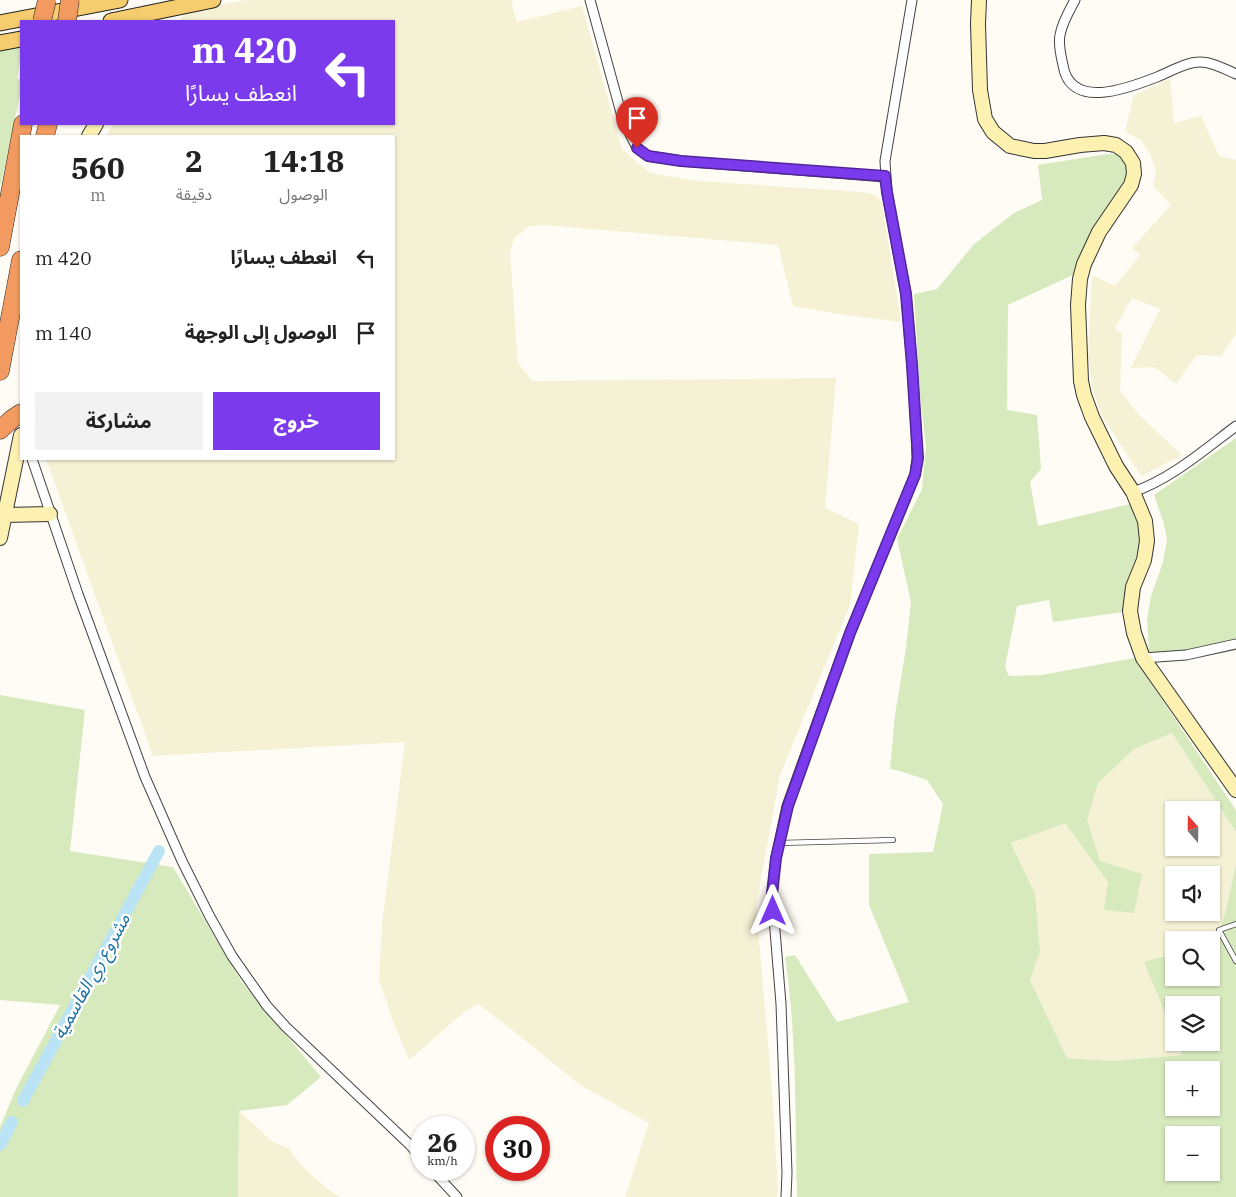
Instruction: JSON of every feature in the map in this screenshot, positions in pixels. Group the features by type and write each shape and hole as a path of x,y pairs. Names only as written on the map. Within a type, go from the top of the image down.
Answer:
{"highway":[{"path":"42,20 47,0"},
{"path":"67,20 70,0"},
{"path":"0,247 20,140"},
{"path":"0,371 20,265"},
{"path":"0,430 20,414"}],"main road":[{"path":"0,23 120,0"},
{"path":"129,0 132,19 158,11 213,0"},
{"path":"979,0 980,90 985,119 993,132 1010,146 1034,151 1104,143 1116,145 1126,152 1132,163 1134,174 1131,184 1099,232 1084,264 1080,279 1078,305 1081,381 1092,417 1116,466 1133,492 1145,521 1147,541 1144,560 1133,587 1130,611 1134,633 1143,658 1236,790"},
{"path":"0,43 20,39"},
{"path":"0,538 20,440"},
{"path":"5,515 50,514"}],"street":[{"path":"590,0 624,120 637,148 648,156 681,161 885,176"},
{"path":"786,1197 787,1164 781,1004 772,894 776,858 788,806 844,649 915,475 918,458 906,302 885,176 885,161 912,0"},
{"path":"1075,0 1069,10 1060,36 1060,45 1063,70 1070,84 1076,88 1100,93 1118,90 1156,78 1185,65 1200,62 1236,74"},
{"path":"1133,492 1166,477 1236,426"},
{"path":"32,460 145,777 182,861 232,956 266,1006 410,1146"},
{"path":"1143,658 1186,655 1236,644"},
{"path":"442,1181 457,1197"}],"lane":[{"path":"779,842 893,840"},
{"path":"1236,924 1219,930 1236,962"}],"shaded area":[{"path":"247,0 511,0 517,22 582,6 622,149 650,173 698,181 863,192 875,195 882,204 900,322 793,306 778,245 543,225 529,226 517,236 514,239 510,253 518,363 532,381 836,378 825,508 859,524 850,605 780,775 756,906 773,1101 777,1197 625,1197 649,1123 580,1085 478,1004 464,1012 409,1060 392,1019 379,980 382,925 405,742 153,756 46,460 395,460 395,135 108,135 112,125 395,125 395,20 180,20 184,14 200,8"},
{"path":"1170,79 1174,123 1201,116 1219,156 1236,160 1236,334 1221,356 1197,355 1176,384 1154,367 1131,368 1160,309 1132,298 1115,328 1122,334 1120,391 1140,416 1182,455 1141,476 1101,415 1092,386 1088,355 1092,275 1115,286 1140,255 1132,248 1171,205 1153,186 1156,172 1151,156 1141,140 1125,132 1134,95"},
{"path":"1172,733 1216,801 1165,801 1165,856 1220,856 1220,807 1236,832 1236,864 1219,931 1165,931 1165,956 1144,962 1165,1013 1165,1051 1180,1051 1182,1055 1112,1061 1067,1058 1030,980 1040,952 1035,895 1011,842 1065,823 1108,882 1134,913 1100,861 1086,820 1098,783 1134,749"},
{"path":"239,1111 273,1142 289,1149 303,1167 325,1187 340,1197 238,1197"}],"green space":[{"path":"20,44 17,79 20,79 20,95 1,185 0,185 0,48"},
{"path":"1107,154 1119,155 1126,162 1127,168 1124,184 1075,274 1008,305 1007,410 1037,415 1041,469 1030,482 1038,526 1130,504 1138,519 1141,548 1124,600 1123,612 1053,622 1049,600 1017,606 1005,667 1009,676 1041,675 1134,658 1236,810 1236,832 1220,807 1220,801 1216,801 1172,733 1134,749 1098,783 1087,820 1100,861 1142,874 1134,913 1104,910 1108,882 1065,823 1011,843 1035,894 1040,952 1030,980 1067,1058 1112,1061 1182,1055 1180,1051 1220,1051 1220,996 1165,996 1165,1013 1144,962 1165,956 1165,986 1220,986 1219,931 1236,864 1236,1197 797,1197 794,1047 785,957 795,955 837,1022 909,1002 869,905 869,854 933,852 943,804 927,780 890,769 895,715 911,602 897,539 922,489 926,446 920,395 914,294 937,289 974,244 1014,213 1042,200 1038,165"},
{"path":"1236,438 1236,639 1183,652 1149,653 1147,619 1151,596 1163,562 1167,539 1154,495"},
{"path":"0,695 85,710 70,851 173,867 241,981 321,1077 287,1105 239,1111 238,1197 0,1197 0,1127 15,1091 60,1005 0,1000"}],"waterway":[{"name":"مشروع ري القاسمية","path":"23,1101 159,851"},
{"name":"مشروع ري القاسمية","path":"0,1145 12,1122"}],"route":[{"path":"637,148 648,156 681,161 885,176 906,294 918,458 915,475 908,495 850,633 788,806 776,858 772,894 773,911"}]}
